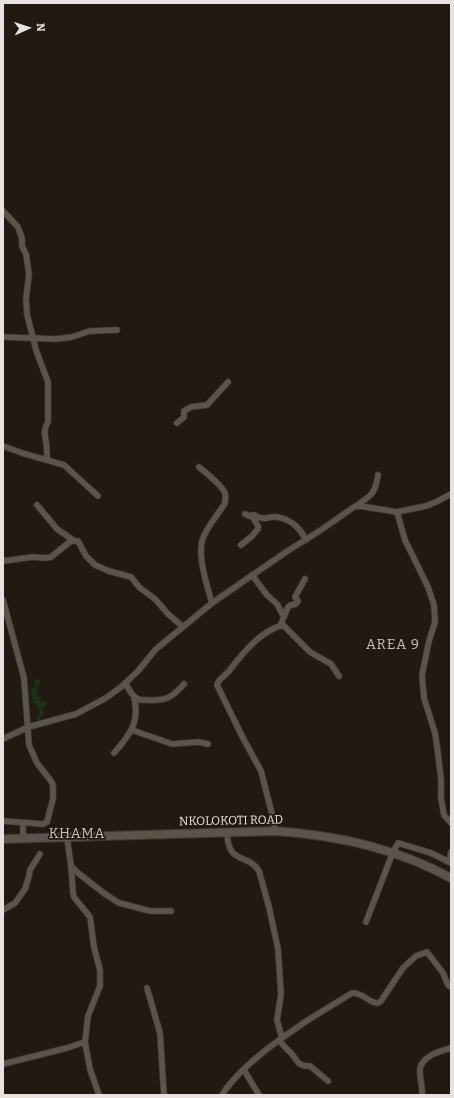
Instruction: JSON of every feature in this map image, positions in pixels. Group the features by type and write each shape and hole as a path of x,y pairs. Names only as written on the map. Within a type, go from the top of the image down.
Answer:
{"main road":[{"name":"NKOLOKOTI ROAD","path":"3,839 275,831 313,834 346,839 393,852 423,864 451,878"}],"street":[{"path":"3,210 18,227 22,238 22,246 26,254 29,274 26,299 27,314 36,350 48,382 48,422 44,433 47,460"},
{"path":"3,337 56,339 72,337 90,331 117,330"},
{"path":"177,423 184,417 184,411 191,407 207,405 228,382"},
{"path":"3,446 64,465 98,496"},
{"path":"199,467 220,486 226,497 225,503 205,534 202,542 204,570 212,603"},
{"path":"3,738 28,727 76,714 106,698 138,671 156,649 182,626 212,603 371,495 376,486 378,476"},
{"path":"354,507 360,506 397,512 426,506 451,494"},
{"path":"37,505 58,528 73,540 78,541 86,556 95,565 109,571 131,577 140,588 155,599 168,614 182,626"},
{"path":"397,512 405,540 428,587 434,605 435,622 429,641 422,674 424,698 435,733 438,752 441,778 441,798 444,815 451,823"},
{"path":"244,514 267,519 274,516 291,522 298,527 306,540"},
{"path":"241,545 258,529 258,526 252,516"},
{"path":"3,561 51,557 73,540"},
{"path":"252,575 284,616"},
{"path":"275,831 261,771 243,738 217,685 217,682 260,637 280,626 288,607 296,604 298,601 295,597 305,579"},
{"path":"3,600 24,678 29,745 37,763 51,781 54,791 46,822 43,824 3,821"},
{"path":"280,626 284,626 316,656 331,664 339,676"},
{"path":"114,753 130,734 136,717 134,697 125,683"},
{"path":"134,697 138,700 164,700 179,690 184,684"},
{"path":"132,730 172,744 199,742 208,744"},
{"path":"23,823 23,838"},
{"path":"227,832 228,845 231,851 256,867 259,871 270,907 278,949 281,994 277,1020 284,1048 291,1053 296,1061 305,1066 310,1066 328,1081"},
{"path":"67,838 73,894 90,917 94,947 100,970 100,986 88,1016 85,1042 90,1069 100,1095"},
{"path":"366,922 396,845 400,843 432,853 450,862 451,852"},
{"path":"3,910 15,903 25,889 30,870 40,854"},
{"path":"71,866 78,873 119,903 150,911 171,911"},
{"path":"222,1095 244,1070 264,1051 308,1020 352,993 360,994 378,1003 381,1001 403,968 416,956 428,952 443,973 448,985 451,987"},
{"path":"147,988 160,1033 164,1095"},
{"path":"3,1064 85,1042"},
{"path":"422,1095 420,1069 424,1061 442,1051 451,1048"},
{"path":"244,1070 259,1095"}],"green space":[{"path":"38,679 41,683 37,688 38,691 36,697 41,697 41,702 44,701 47,703 44,708 41,706 44,713 39,720 36,719 39,711 33,702 31,688 36,686 33,683"}],"district":[{"name":"AREA 9","path":"393,645"},
{"name":"KHAMA","path":"77,834"}]}
